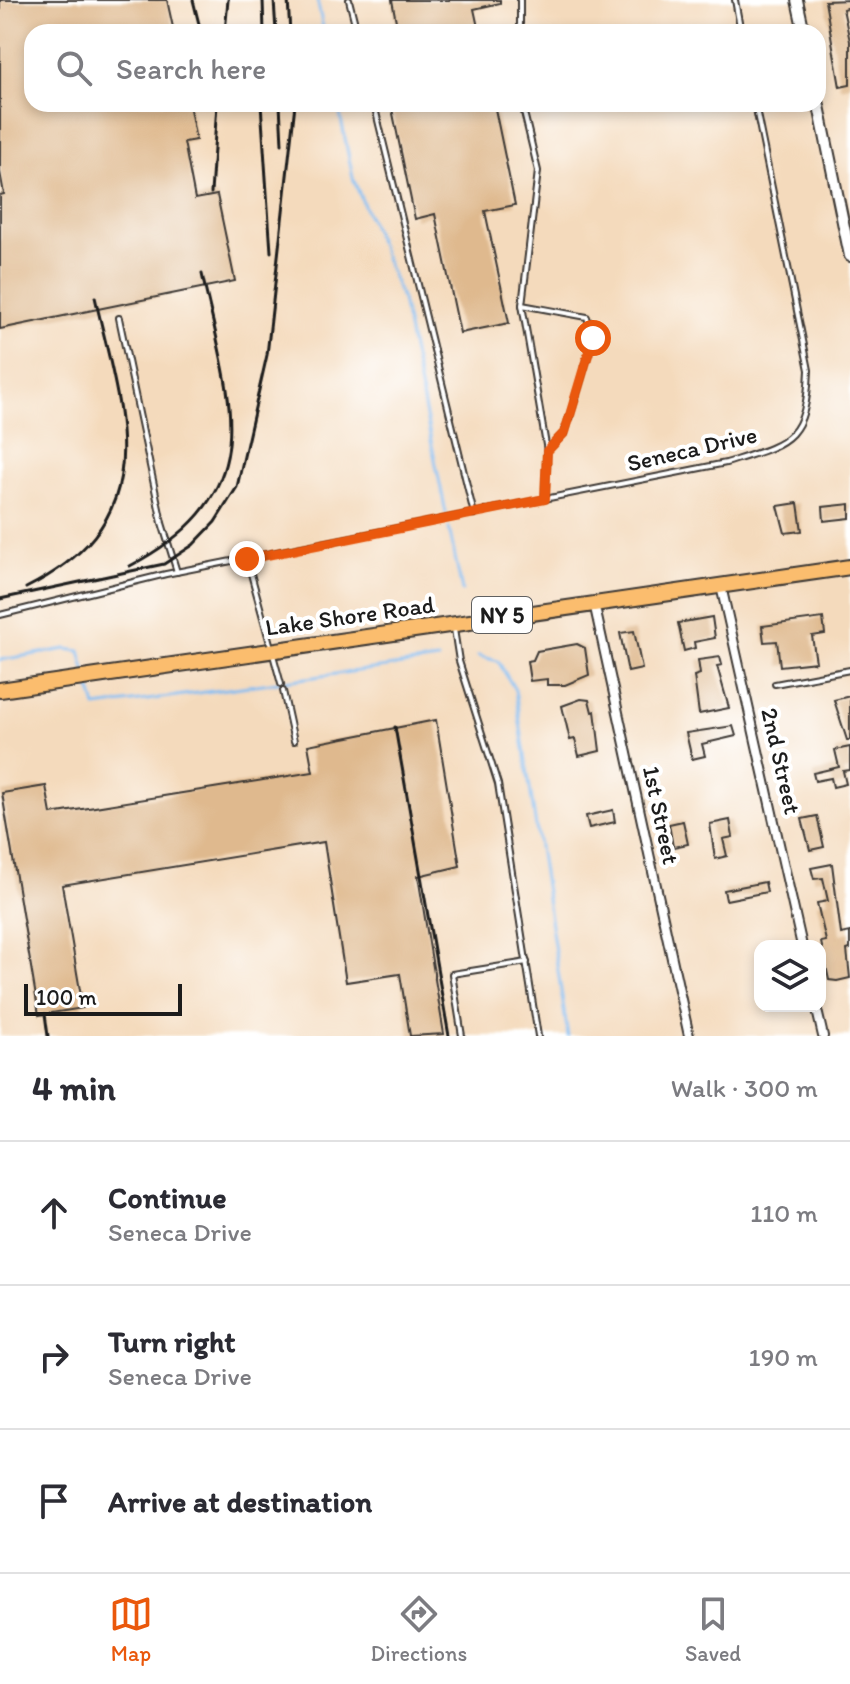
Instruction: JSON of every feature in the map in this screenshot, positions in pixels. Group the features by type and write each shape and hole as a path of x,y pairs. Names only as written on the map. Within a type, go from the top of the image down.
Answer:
{"highway":[{"name":"Lake Shore Road","path":"0,690 850,567"}],"street":[{"path":"797,0 802,24"},
{"path":"820,112 850,256"},
{"name":"2nd Street","path":"721,586 801,940"},
{"name":"1st Street","path":"594,602 689,1036"},
{"path":"817,1012 823,1036"}],"lane":[{"path":"349,0 355,24"},
{"path":"520,0 520,24"},
{"path":"735,0 740,24"},
{"path":"376,112 474,514"},
{"path":"524,112 538,171 522,305 547,451 545,499"},
{"name":"Seneca Drive","path":"0,615 177,572 726,463 781,446 800,425 807,403 809,370 757,112"},
{"path":"522,305 587,317 593,338 565,432 547,451"},
{"path":"119,318 162,523 177,572"},
{"path":"247,559 281,684"},
{"path":"454,623 459,661 498,784 538,1036"},
{"path":"775,684 850,670"},
{"path":"283,691 294,741"},
{"path":"462,1036 452,974 527,962"}],"building":[{"path":"0,0 167,0 172,24 24,24 24,112 191,112 196,140 184,142 195,199 217,195 235,281 0,329 0,195 4,194 0,172"},
{"path":"392,0 500,0 500,3 474,9 477,24 396,24"},
{"path":"850,0 850,7 843,9 850,41 850,85 840,87 825,1"},
{"path":"393,112 496,112 515,205 485,211 509,323 460,333 435,214 415,219"},
{"path":"798,503 802,531 785,533 778,506"},
{"path":"850,504 850,518 824,521 823,507"},
{"path":"712,617 715,638 694,642 695,648 684,651 678,623"},
{"path":"823,618 825,634 812,636 816,662 780,666 777,641 764,642 762,626"},
{"path":"634,631 642,669 628,672 620,633"},
{"path":"577,644 585,648 589,675 565,685 547,685 547,679 530,681 527,661 533,660 537,651"},
{"path":"720,657 722,665 717,666 729,708 699,714 694,676 700,674 698,660"},
{"path":"850,696 850,740 847,740 834,700"},
{"path":"581,699 589,700 592,712 595,711 600,751 579,756 575,739 570,740 562,706"},
{"path":"436,720 460,866 418,876 444,1034 410,1036 400,974 346,982 324,842 62,885 83,1008 39,1015 2,793 46,786 51,814 313,772 308,745"},
{"path":"733,726 736,736 702,744 705,756 692,759 686,733"},
{"path":"850,747 850,770 843,771 846,784 833,787 831,778 815,781 813,773 839,767 835,750"},
{"path":"613,810 615,822 589,828 586,816"},
{"path":"817,816 824,847 810,850 802,819"},
{"path":"730,820 733,837 723,839 727,856 715,859 710,824"},
{"path":"683,821 688,844 673,847 669,824"},
{"path":"832,864 841,934 850,932 850,949 847,950 850,978 829,980 826,940 817,903 828,901 823,878 814,879 811,868"},
{"path":"765,882 767,892 726,900 724,890"}],"waterway":[{"path":"317,0 322,24"},
{"path":"340,112 353,178 402,300 446,513"},
{"path":"449,528 462,591"},
{"path":"0,660 66,649 80,651 86,673"},
{"path":"478,656 498,661 515,690 568,1036"},
{"path":"88,680 96,707 438,660"}],"railway":[{"path":"193,0 199,24"},
{"path":"226,24 228,0"},
{"path":"263,0 264,24"},
{"path":"274,0 276,24"},
{"path":"288,0 290,24"},
{"path":"211,193 216,112"},
{"path":"262,112 271,252"},
{"path":"280,112 282,144"},
{"path":"0,599 164,564 193,545 215,522 237,487 267,355 294,112"},
{"path":"130,566 175,537 205,507 222,475 229,440 229,403 202,274"},
{"path":"26,588 70,561 99,530 116,497 122,462 121,424 95,297"},
{"path":"395,727 449,1036"},
{"path":"45,1014 48,1036"}],"route":[{"path":"247,559 545,499 547,451 565,432 593,338"}]}
